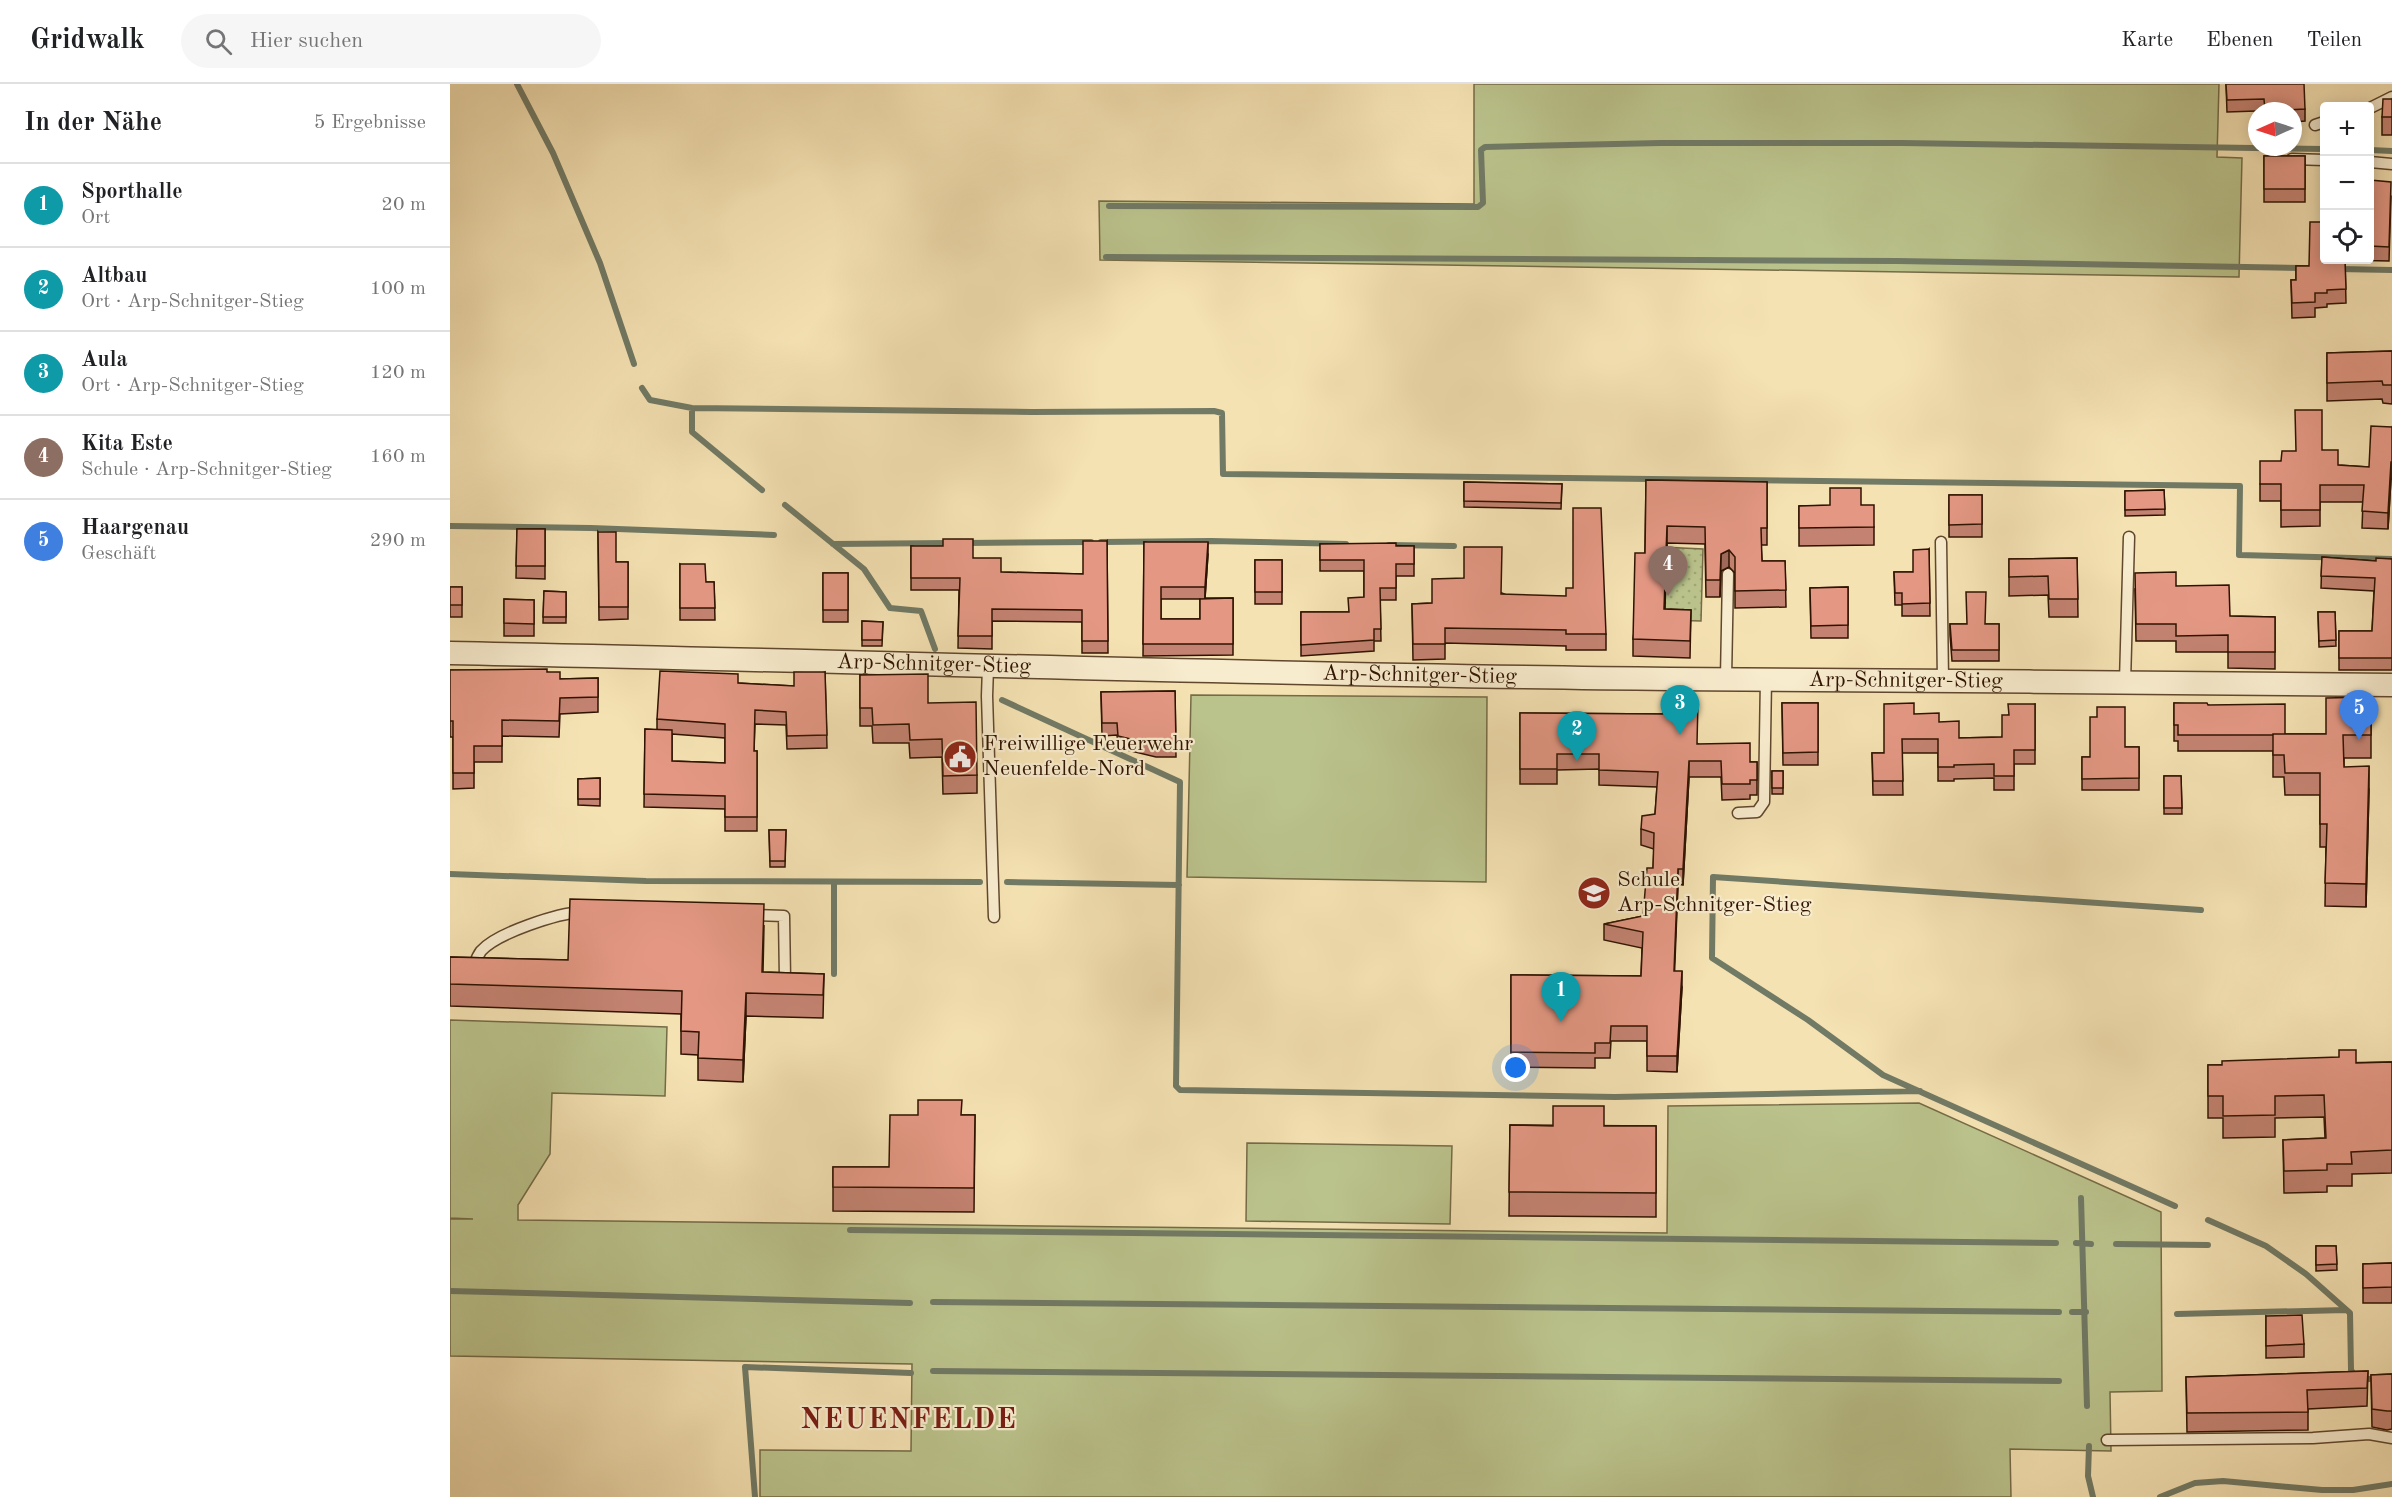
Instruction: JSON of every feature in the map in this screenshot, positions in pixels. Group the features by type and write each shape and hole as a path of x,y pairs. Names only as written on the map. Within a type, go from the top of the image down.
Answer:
{"street":[{"name":"Arp-Schnitger-Stieg","path":"450,653 988,667 2392,685"}],"lane":[{"path":"2374,106 2392,97"},
{"path":"2286,158 2320,160"},
{"path":"2374,162 2392,164"},
{"path":"2125,682 2128,537"},
{"path":"1941,542 1942,680"},
{"path":"1726,678 1728,574"},
{"path":"988,667 994,917"},
{"path":"1738,813 1757,812 1764,802 1766,678"},
{"path":"450,964 475,964 480,952 493,942 548,917 567,912 597,911"},
{"path":"737,914 784,916 785,979"},
{"path":"2107,1440 2313,1438 2369,1434 2392,1438"}],"green space":[{"path":"1474,84 2219,84 2217,157 2242,158 2239,277 1100,260 1099,201 1474,204"},
{"path":"1660,547 1703,549 1701,621 1664,620"},
{"path":"1191,695 1487,697 1486,882 1187,877"},
{"path":"450,1020 667,1027 665,1096 552,1093 550,1154 518,1205 518,1220 1667,1233 1668,1106 1919,1103 2161,1212 2162,1391 2110,1392 2111,1451 2010,1449 2011,1497 760,1497 760,1450 911,1451 912,1364 450,1356 450,1219 473,1219 450,1218"},
{"path":"1247,1143 1452,1146 1450,1224 1246,1221"}],"building":[{"path":"2226,84 2304,84 2305,109 2302,109 2302,102 2264,102 2264,99 2227,100"},
{"path":"2383,99 2392,99 2392,117 2382,117"},
{"path":"2264,156 2305,156 2305,189 2264,189"},
{"path":"2374,180 2391,182 2389,247 2374,246"},
{"path":"2310,222 2320,222 2320,264 2345,264 2346,289 2315,293 2315,302 2292,303 2291,280 2296,280 2296,266 2309,266"},
{"path":"2392,351 2392,385 2383,385 2382,381 2327,383 2327,353"},
{"path":"2295,410 2322,410 2322,450 2338,450 2338,465 2369,467 2371,426 2392,427 2388,513 2362,511 2364,485 2320,485 2320,510 2281,510 2281,484 2260,484 2260,461 2281,461 2282,451 2296,451"},
{"path":"1646,480 1767,482 1767,528 1761,528 1762,561 1785,561 1786,590 1735,591 1735,557 1729,550 1721,554 1720,580 1706,580 1705,527 1667,526 1664,609 1691,610 1690,641 1633,639 1635,553 1645,553"},
{"path":"1464,482 1562,484 1561,503 1464,501"},
{"path":"1830,488 1861,488 1861,505 1874,505 1874,527 1799,528 1799,506 1830,505"},
{"path":"2164,490 2165,509 2125,510 2125,491"},
{"path":"1949,495 1982,495 1982,524 1949,525"},
{"path":"1573,508 1601,508 1606,634 1566,634 1566,630 1445,628 1445,644 1413,644 1412,604 1432,603 1432,579 1464,578 1464,547 1502,547 1501,594 1566,596 1566,588 1573,588"},
{"path":"517,529 545,529 545,566 516,566"},
{"path":"598,532 616,532 616,562 628,562 628,607 599,607"},
{"path":"943,539 973,539 973,558 1001,558 1001,572 1083,574 1083,541 1107,541 1108,641 1082,641 1082,610 992,609 992,636 958,636 960,578 911,578 911,546 943,546"},
{"path":"1144,542 1208,542 1205,587 1161,587 1161,619 1200,619 1200,599 1233,598 1233,644 1143,644"},
{"path":"1396,543 1396,546 1414,546 1414,564 1396,564 1396,588 1380,588 1381,629 1374,629 1374,640 1301,645 1301,612 1349,612 1348,598 1364,597 1364,560 1320,560 1320,544"},
{"path":"1929,549 1930,603 1902,604 1902,593 1895,593 1894,572 1913,572 1913,550"},
{"path":"2322,557 2376,561 2376,558 2392,559 2392,658 2339,658 2339,631 2372,631 2375,578 2321,576"},
{"path":"2077,558 2078,599 2049,599 2048,576 2009,577 2009,559"},
{"path":"1255,560 1282,560 1282,592 1255,592"},
{"path":"680,564 705,564 706,582 714,582 715,608 680,608"},
{"path":"2176,572 2176,586 2229,585 2230,616 2275,617 2275,652 2228,652 2228,635 2176,636 2176,624 2136,624 2135,573"},
{"path":"823,573 848,573 848,610 823,610"},
{"path":"450,587 462,587 462,605 450,605"},
{"path":"1848,587 1848,625 1811,626 1810,588"},
{"path":"544,591 566,592 566,617 543,617"},
{"path":"1966,592 1986,592 1985,624 1999,624 1999,650 1952,650 1950,624 1967,624"},
{"path":"504,599 534,600 534,624 504,623"},
{"path":"2318,612 2335,612 2336,640 2319,641"},
{"path":"862,621 883,622 882,640 862,640"},
{"path":"547,669 547,672 560,672 560,679 598,678 598,697 560,698 559,721 502,720 502,746 474,746 474,773 453,773 450,670"},
{"path":"660,671 738,674 738,683 794,686 794,672 825,672 827,735 787,736 786,712 755,710 757,817 725,817 725,796 644,794 645,729 672,730 672,761 725,763 725,724 657,719"},
{"path":"928,674 928,703 976,702 977,775 943,776 942,739 910,740 909,724 873,725 872,708 860,708 860,675"},
{"path":"1175,691 1176,744 1156,745 1118,736 1117,723 1102,723 1101,692"},
{"path":"2371,697 2371,735 2343,735 2344,767 2369,766 2366,884 2325,883 2327,824 2320,824 2320,773 2285,773 2284,755 2273,755 2273,734 2326,734 2326,698"},
{"path":"1663,701 1698,701 1697,744 1750,743 1750,762 1757,762 1757,780 1750,780 1750,784 1722,784 1721,761 1689,761 1683,869 1678,869 1674,971 1682,971 1677,1056 1647,1056 1647,1026 1611,1026 1610,1043 1595,1043 1595,1053 1511,1052 1511,975 1641,976 1643,932 1604,924 1643,916 1647,868 1653,868 1654,833 1641,829 1642,816 1655,814 1658,772 1599,770 1599,754 1557,754 1557,769 1520,769 1520,713 1663,714"},
{"path":"1782,703 1818,703 1818,752 1783,753"},
{"path":"1914,703 1914,714 1939,713 1939,722 1959,721 1959,738 2002,737 2002,715 2009,715 2008,704 2035,704 2035,750 2014,750 2014,776 1994,776 1994,764 1938,767 1938,739 1902,739 1903,781 1873,781 1872,753 1884,753 1884,704"},
{"path":"2174,703 2285,704 2285,734 2178,735 2178,725 2174,725"},
{"path":"2097,707 2125,707 2125,747 2139,747 2139,778 2082,779 2082,757 2090,757 2090,717 2097,717"},
{"path":"1772,771 1783,771 1783,788 1772,788"},
{"path":"2164,776 2181,776 2182,808 2164,808"},
{"path":"600,778 600,799 578,799 578,779"},
{"path":"769,830 786,830 785,861 770,861"},
{"path":"570,899 764,904 762,972 824,974 823,995 746,993 743,1060 698,1058 699,1032 681,1031 682,991 450,984 450,957 568,960"},
{"path":"2339,1050 2356,1050 2356,1063 2392,1062 2392,1150 2351,1152 2352,1164 2327,1164 2327,1170 2284,1171 2283,1140 2326,1138 2324,1095 2275,1096 2275,1115 2223,1116 2223,1096 2208,1096 2208,1065 2222,1065 2222,1061 2339,1057"},
{"path":"918,1100 962,1100 961,1115 975,1115 974,1188 833,1187 833,1167 889,1167 890,1115 918,1115"},
{"path":"1553,1106 1604,1106 1604,1126 1656,1126 1656,1193 1509,1192 1510,1125 1553,1126"},
{"path":"2316,1246 2336,1246 2337,1264 2316,1265"},
{"path":"2392,1263 2392,1287 2363,1288 2363,1264"},
{"path":"2302,1315 2304,1344 2266,1346 2266,1316"},
{"path":"2368,1371 2367,1388 2307,1390 2308,1412 2187,1413 2186,1377"},
{"path":"2392,1374 2392,1411 2372,1409 2371,1375"}],"waterway":[{"path":"517,84 553,153 600,263 634,364"},
{"path":"1109,206 1478,207 1483,203 1481,150 1485,147 1661,143 1902,143 2320,149"},
{"path":"2374,150 2392,151"},
{"path":"1106,257 1897,261 2301,268"},
{"path":"2339,269 2392,270"},
{"path":"642,388 650,400 692,408 1032,412 1214,411 1222,413 1223,474 2240,486 2239,555 2392,559"},
{"path":"692,408 692,432 762,490"},
{"path":"785,505 864,569 890,608 921,611 935,649"},
{"path":"450,526 591,528 774,535"},
{"path":"1101,542 1211,541 1346,544"},
{"path":"966,543 1091,542"},
{"path":"833,544 950,543"},
{"path":"1389,545 1454,546"},
{"path":"1002,700 1180,782 1176,1086 1180,1090 1615,1097 1920,1091"},
{"path":"450,874 646,881 980,882"},
{"path":"2175,1206 1883,1075 1808,1020 1712,958 1713,877 2201,910"},
{"path":"1007,882 1179,885"},
{"path":"834,883 834,974"},
{"path":"2081,1198 2087,1406"},
{"path":"2208,1220 2266,1246 2306,1274 2350,1313 2351,1370 2357,1379 2392,1379"},
{"path":"850,1230 2056,1243"},
{"path":"2076,1243 2091,1244"},
{"path":"2116,1244 2208,1245"},
{"path":"450,1291 910,1303"},
{"path":"933,1302 2059,1312"},
{"path":"2177,1314 2346,1310"},
{"path":"2072,1312 2086,1312"},
{"path":"755,1497 745,1367 911,1373"},
{"path":"933,1371 2059,1381"},
{"path":"2089,1446 2088,1476 2093,1497"},
{"path":"2160,1497 2195,1483 2223,1481 2322,1490 2353,1490 2392,1484"}],"place":[{"name":"Kita Este","path":"1668,596"},
{"name":"Aula","path":"1680,735"},
{"name":"Haargenau","path":"2359,740"},
{"name":"Freiwillige Feuerwehr Neuenfelde-Nord","path":"960,757"},
{"name":"Altbau","path":"1577,761"},
{"name":"Schule Arp-Schnitger-Stieg","path":"1594,893"},
{"name":"Sporthalle","path":"1561,1022"}],"district":[{"name":"NEUENFELDE","path":"909,1421"}]}
